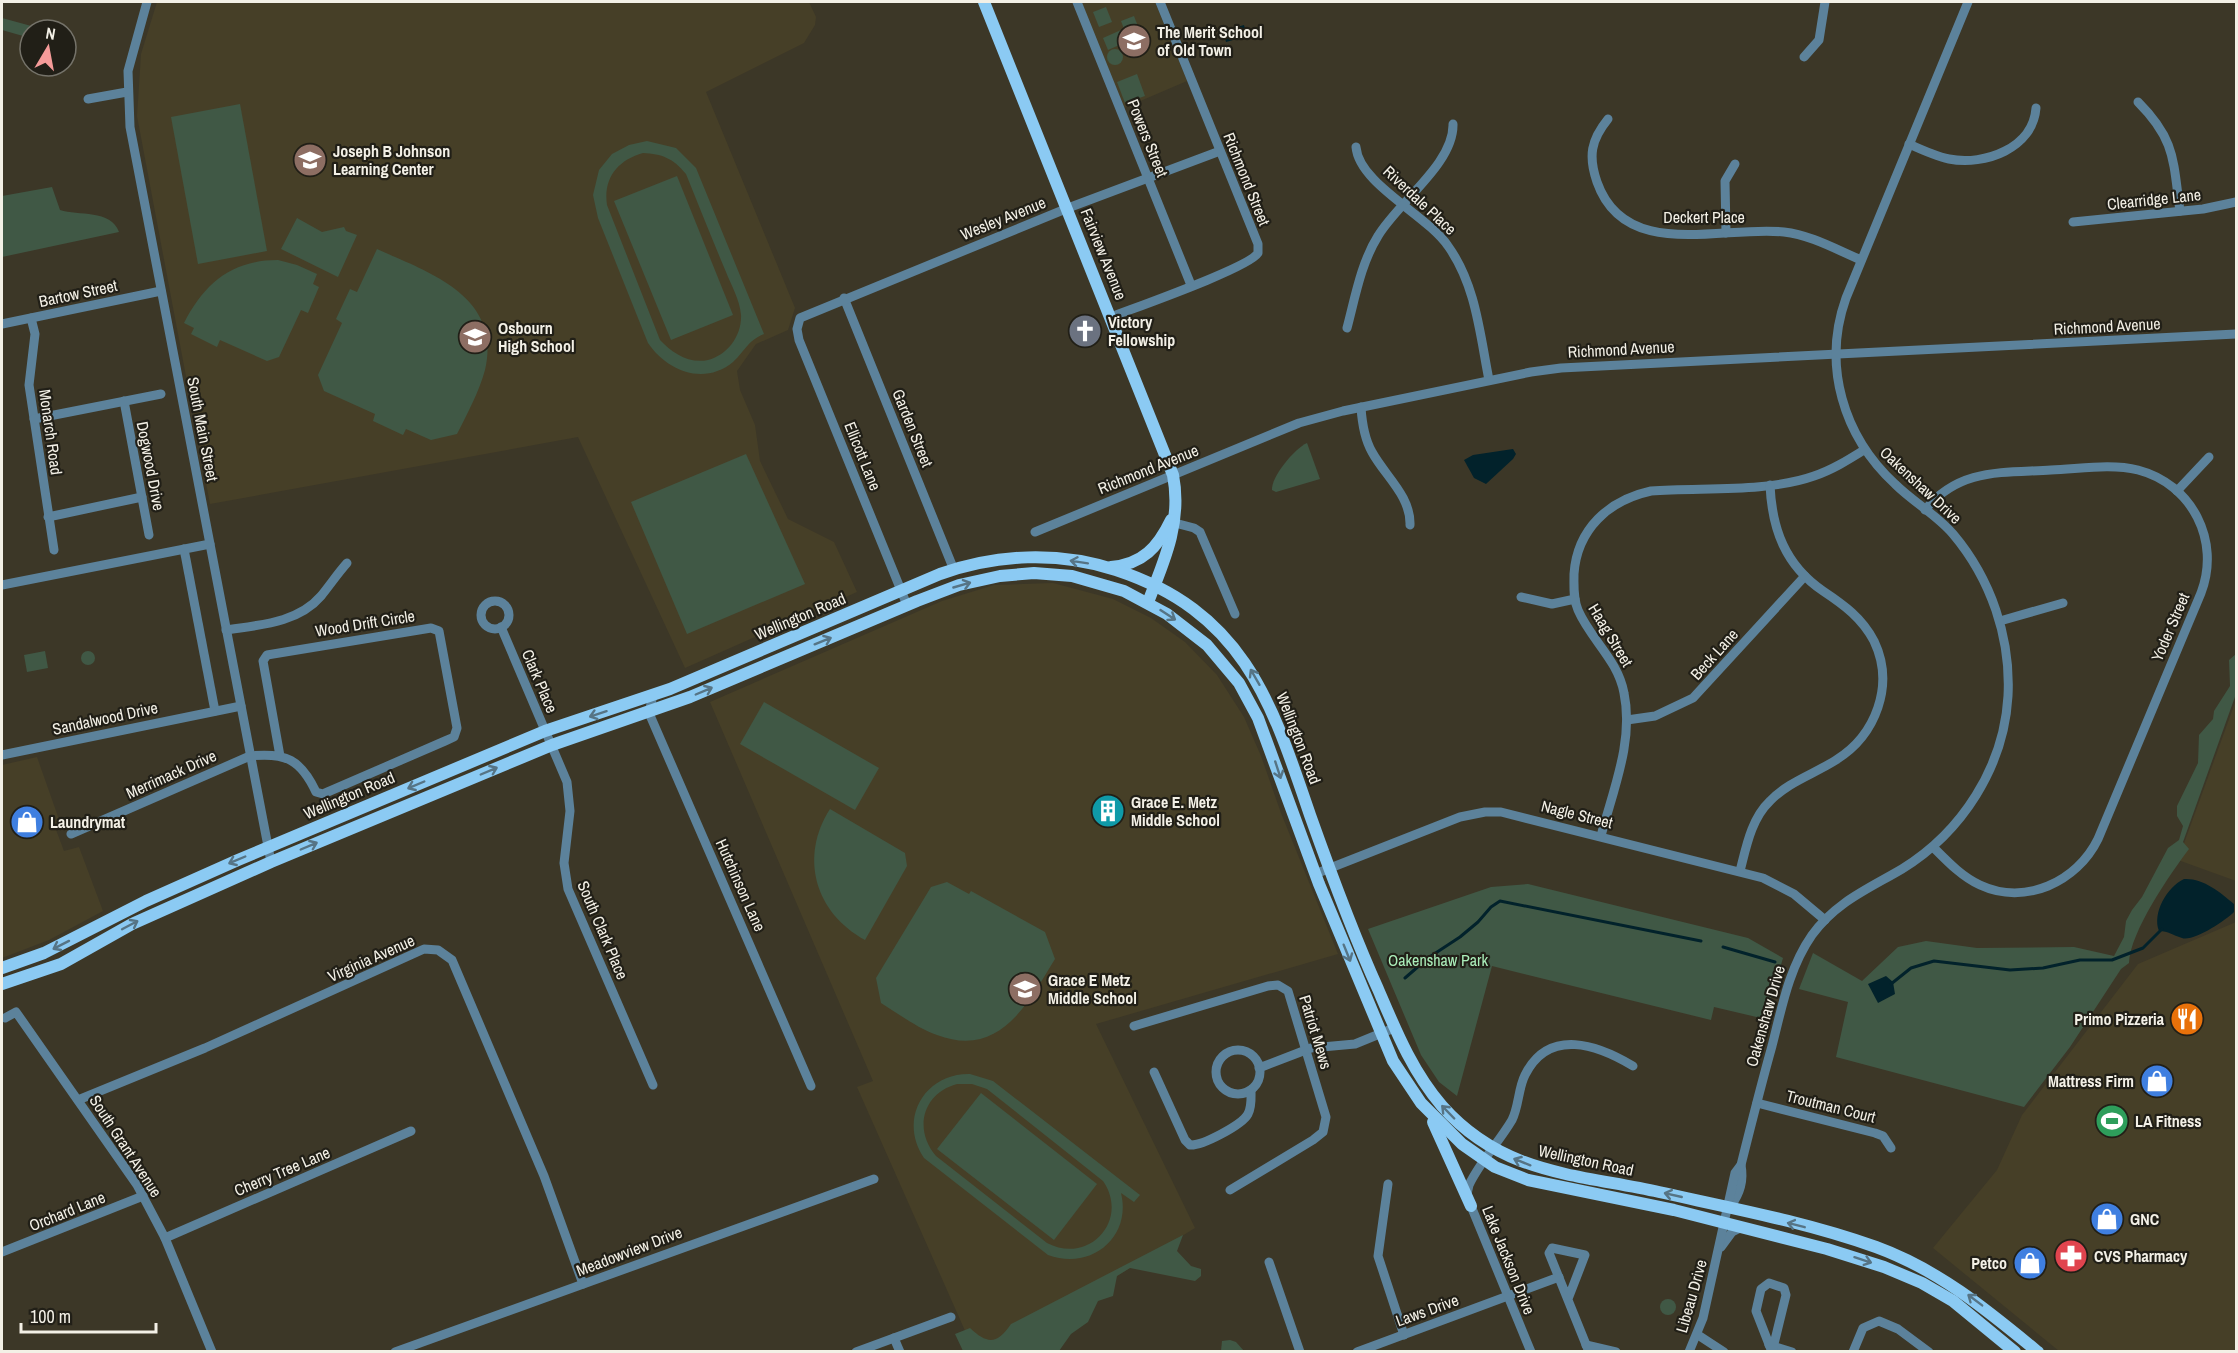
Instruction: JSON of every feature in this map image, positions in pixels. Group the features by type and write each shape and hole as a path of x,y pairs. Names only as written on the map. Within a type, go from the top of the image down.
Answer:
{"main road":[{"name":"Fairview Avenue","path":"984,2 1173,475 1175,517 1148,602"},
{"path":"1104,567 1133,563 1147,556 1175,517"},
{"name":"Wellington Road","path":"2,968 44,953 146,901 268,847 545,731 653,695 954,570 993,560 1040,557 1104,567 1154,586 1204,618 1249,668 1274,713 1329,868 1394,1028 1411,1063 1444,1108 1493,1149 1543,1170 1730,1208 1858,1241 1898,1256 1956,1287 2038,1352"},
{"name":"Wellington Road","path":"2,984 61,964 132,924 271,862 552,746 649,713 907,605 986,579 1034,573 1090,581 1148,602 1187,628 1207,645 1239,683 1270,746 1315,874 1381,1034 1399,1071 1424,1106 1447,1130 1485,1161 1504,1172 1550,1186 1621,1198 1742,1227 1838,1252 1906,1275 1953,1301 2012,1350"},
{"path":"1424,1106 1442,1138 1471,1206"}],"street":[{"name":"South Main Street","path":"147,2 132,53 127,92 133,144 271,862"},
{"name":"Powers Street","path":"1077,2 1191,285"},
{"name":"Richmond Street","path":"1111,317 1253,259 1258,254 1258,244 1160,2"},
{"path":"1804,57 1819,40 1825,2"},
{"name":"Oakenshaw Drive","path":"1726,1223 1735,1173 1741,1165 1791,975 1802,951 1825,920 1850,897 1903,868 1933,847 1973,800 1999,745 2008,695 2008,663 2000,621 1991,596 1970,556 1947,527 1894,484 1864,450 1850,425 1842,401 1836,353 1840,315 1968,2"},
{"path":"88,99 127,92"},
{"path":"2138,102 2161,126 2169,142 2180,212"},
{"path":"1909,144 1948,159 1970,161 1994,156 2013,147 2028,135 2035,121 2036,108"},
{"name":"Deckert Place","path":"1608,118 1592,144 1591,163 1599,188 1616,211 1635,224 1662,234 1785,232 1861,260"},
{"path":"1347,328 1370,250 1385,225 1449,149 1453,124"},
{"name":"Riverdale Place","path":"1356,147 1364,168 1443,238 1460,265 1474,306 1489,380"},
{"name":"Wesley Avenue","path":"800,318 1068,208 1220,151"},
{"path":"1726,233 1725,181 1735,164"},
{"name":"Clearridge Lane","path":"2073,222 2180,212 2236,202"},
{"name":"Bartow Street","path":"2,324 161,291"},
{"name":"Garden Street","path":"844,298 954,570"},
{"name":"Monarch Road","path":"31,318 34,334 29,378 54,550"},
{"name":"Ellicott Lane","path":"800,318 797,329 799,340 907,605"},
{"name":"Richmond Avenue","path":"1035,532 1299,423 1361,407 1489,380 1561,368 2236,334"},
{"path":"34,419 161,394"},
{"name":"Dogwood Drive","path":"124,401 149,536"},
{"path":"1361,407 1365,436 1370,450 1405,500 1410,525"},
{"name":"Haag Street","path":"1601,836 1624,750 1627,720 1621,682 1604,648 1581,616 1575,599 1575,569 1582,542 1596,520 1616,503 1651,490 1770,485 1814,476 1864,450"},
{"path":"2177,491 2209,457"},
{"name":"Yoder Street","path":"1925,510 1950,486 1974,477 1998,473 2120,468 2146,473 2177,491 2194,511 2206,537 2209,558 2206,579 2090,854 2062,880 2033,891 2009,892 1977,884 1933,847"},
{"path":"1740,872 1754,824 1764,807 1785,788 1832,763 1856,745 1873,720 1881,699 1880,658 1866,627 1850,610 1805,576 1787,556 1772,512 1770,485"},
{"path":"48,517 142,497"},
{"path":"1175,517 1200,532 1235,614"},
{"path":"2,585 210,544"},
{"path":"184,549 214,711"},
{"path":"226,630 271,623 300,612 322,595 347,562"},
{"name":"Beck Lane","path":"1627,720 1655,716 1693,698 1805,576"},
{"path":"1521,597 1552,604 1575,599"},
{"path":"2000,621 2063,603"},
{"name":"Clark Place","path":"501,627 552,746"},
{"name":"Wood Drift Circle","path":"431,628 440,631 457,728 454,736 323,794 316,792 309,778 295,761 280,756 263,661 267,655 431,628"},
{"path":"649,713 653,695"},
{"name":"Sandalwood Drive","path":"2,755 241,706"},
{"name":"Hutchinson Lane","path":"649,713 811,1086"},
{"name":"South Clark Place","path":"552,746 564,773 569,796 570,811 564,854 568,889 653,1085"},
{"path":"250,756 280,756"},
{"name":"Merrimack Drive","path":"71,834 250,756"},
{"name":"Nagle Street","path":"1315,874 1460,817 1479,812 1502,812 1740,872 1786,890 1825,920"},
{"name":"Virginia Avenue","path":"78,1100 226,1038 424,949 438,950 452,960 468,994 544,1176 583,1284"},
{"name":"Patriot Mews","path":"1134,1026 1278,985 1288,991 1326,1117 1323,1132 1230,1190"},
{"name":"South Grant Avenue","path":"5,1018 16,1012 143,1196 165,1238 212,1352"},
{"path":"1259,1068 1306,1050 1355,1044 1394,1028"},
{"name":"Lake Jackson Drive","path":"1531,1352 1471,1206 1468,1188 1514,1115 1527,1072 1546,1052 1563,1046 1590,1046 1612,1054 1633,1066"},
{"path":"1242,1051 1252,1056 1259,1068 1258,1082 1251,1090 1240,1094 1224,1089 1217,1080 1218,1063 1226,1054 1242,1051"},
{"path":"1154,1072 1185,1140 1190,1145 1202,1144 1244,1120 1250,1108 1251,1090"},
{"name":"Troutman Court","path":"1757,1103 1875,1133 1883,1137 1891,1148"},
{"name":"Cherry Tree Lane","path":"165,1238 411,1131"},
{"name":"Meadowview Drive","path":"395,1352 874,1179"},
{"path":"1388,1184 1378,1256 1404,1335"},
{"name":"Orchard Lane","path":"2,1252 143,1196"},
{"name":"Libeau Drive","path":"1689,1352 1698,1335 1726,1223"},
{"name":"Libeau Drive","path":"1720,1249 1732,1232 1742,1227"},
{"path":"1568,1299 1585,1255 1556,1247 1550,1249 1559,1277 1588,1348 1616,1352"},
{"path":"1269,1262 1300,1352"},
{"name":"Laws Drive","path":"1356,1352 1559,1277"},
{"path":"1769,1283 1784,1288 1786,1295 1772,1349 1756,1311 1761,1289 1769,1283"},
{"path":"856,1352 951,1317"},
{"path":"1853,1352 1862,1329 1875,1321 1898,1329 1929,1352"},
{"path":"1698,1335 1724,1352"},
{"path":"2012,1350 2020,1337"},
{"path":"894,1338 900,1352"},
{"path":"1772,1349 1792,1352"}],"shaded area":[{"name":"Osbourn High School","path":"157,2 809,2 816,17 815,25 804,43 706,92 795,308 788,330 756,344 737,371 740,390 755,425 760,461 788,519 834,542 857,592 685,668 578,437 210,504 137,116 141,54"},
{"name":"The Merit School of Old Town","path":"1081,2 1155,2 1187,81 1124,108"},
{"name":"Grace E Metz Middle School","path":"1053,583 1113,599 1151,618 1185,642 1217,675 1244,717 1261,756 1281,813 1338,954 1096,1024 1195,1228 995,1351 974,1351 857,1087 873,1081 710,702 942,601 994,585"},
{"path":"2236,700 2236,881 2178,860"},
{"path":"37,757 61,825 55,827 64,851 79,847 103,911 49,940 2,958 2,765"},
{"path":"2236,922 2236,1351 2059,1351 1933,1248 1997,1170 2022,1115 2138,964"}],"green space":[{"path":"1106,7 1112,22 1099,27 1093,12"},
{"path":"1134,16 1142,37 1129,42 1121,21"},
{"path":"2,18 18,22 18,35 2,30"},
{"path":"1121,30 1126,42 1108,50 1103,38"},
{"path":"1115,49 1123,57 1115,65 1107,57"},
{"path":"1137,74 1145,96 1125,103 1117,82"},
{"path":"240,104 267,251 198,264 171,117"},
{"path":"647,141 676,148 696,168 764,334 722,369 710,373 687,372 665,361 648,343 598,218 593,195 599,170 612,154 629,145","holes":["643,153 672,161 686,174 739,304 741,322 736,337 722,354 708,360 688,359 670,349 660,340 607,205 607,186 614,172 626,160"]},
{"path":"677,176 733,315 671,340 614,201"},
{"path":"52,187 60,210 102,217 115,225 119,232 2,257 2,196"},
{"path":"297,218 322,232 344,227 346,231 357,235 338,277 281,249"},
{"path":"377,249 439,278 472,306 483,323 487,345 485,370 457,434 431,440 406,429 403,435 373,421 375,414 324,391 318,375 342,323 336,319 350,289 357,292"},
{"path":"278,260 317,274 313,284 319,287 308,313 301,310 279,357 267,361 220,340 217,347 191,334 194,328 184,323 210,286 221,277 246,264"},
{"path":"1307,443 1320,479 1276,492 1272,490 1275,478 1284,464"},
{"path":"746,454 805,584 687,634 631,502"},
{"path":"45,651 48,668 27,672 24,655"},
{"path":"88,651 93,653 95,658 93,663 88,665 83,663 81,658 83,653"},
{"path":"2236,654 2236,694 2183,842 2189,849 2143,920 2131,950 2129,963 2121,969 2070,1047 2024,1107 1836,1057 1848,1002 1799,989 1813,953 1862,981 1898,947 1926,941 1977,948 2074,947 2114,956 2124,937 2126,921 2132,910 2142,897 2168,848 2179,840 2183,826 2177,816 2177,806 2198,763 2199,735 2213,719 2214,711 2230,686 2229,660"},
{"path":"764,702 879,768 855,810 740,744"},
{"path":"830,809 905,853 907,866 865,940 848,929 834,915 817,882 814,864 815,846"},
{"path":"947,882 969,894 971,891 1045,932 1055,959 1034,993 1010,1023 995,1033 978,1039 959,1040 922,1029 881,1003 876,978 931,887"},
{"name":"Oakenshaw Park","path":"1528,884 1748,938 1783,958 1765,1019 1714,1007 1711,1020 1492,966 1457,1096 1439,1082 1421,1055 1368,929 1491,887"},
{"path":"970,1074 993,1081 1140,1195 1134,1202 1121,1193 1123,1209 1120,1224 1114,1237 1104,1247 1079,1258 1064,1259 1048,1255 924,1158 914,1129 915,1114 928,1090 940,1081","holes":["957,1084 972,1084 987,1089 1103,1181 1110,1196 1112,1210 1108,1224 1101,1235 1077,1248 1063,1248 1047,1243 936,1156 925,1135 925,1113 929,1104 945,1089"]},
{"path":"981,1093 1097,1184 1054,1240 937,1149"},
{"path":"1183,1235 1177,1251 1191,1266 1201,1269 1201,1276 1195,1281 1130,1268 1117,1276 1113,1296 1098,1301 1088,1322 1071,1334 1059,1351 963,1351 955,1334 970,1328 982,1337 996,1339 1011,1324"},
{"path":"1665,1299 1671,1299 1676,1307 1674,1313 1665,1315 1660,1310 1660,1304"},
{"path":"1222,1341 1236,1342 1244,1351 1221,1351"}],"water":[{"path":"1244,25 1247,36 1226,42 1223,31"},
{"path":"1513,449 1516,454 1513,459 1486,484 1474,478 1464,460 1473,455"},
{"path":"2184,879 2204,883 2217,891 2234,904 2234,912 2194,937 2182,938 2159,931 2157,924 2162,901 2172,888"},
{"path":"1886,976 1893,982 1895,994 1878,1003 1868,984"}],"waterway":[{"path":"1405,978 1428,958 1460,937 1500,901 1701,941"},
{"path":"1891,984 1911,968 1934,961 2010,970 2043,968 2080,960 2112,960 2143,948 2162,929"},
{"path":"1723,947 1775,962"}],"place":[{"name":"The Merit School of Old Town","path":"1134,41"},
{"name":"Joseph B Johnson Learning Center","path":"310,160"},
{"name":"Victory Fellowship","path":"1085,331"},
{"name":"Osbourn High School","path":"475,337"},
{"name":"Grace E. Metz Middle School","path":"1108,811"},
{"name":"Laundrymat","path":"27,822"},
{"name":"Grace E Metz Middle School","path":"1025,989"},
{"name":"Primo Pizzeria","path":"2187,1019"},
{"name":"Mattress Firm","path":"2157,1081"},
{"name":"LA Fitness","path":"2112,1121"},
{"name":"GNC","path":"2107,1219"},
{"name":"CVS Pharmacy","path":"2071,1256"},
{"name":"Petco","path":"2030,1263"}]}
